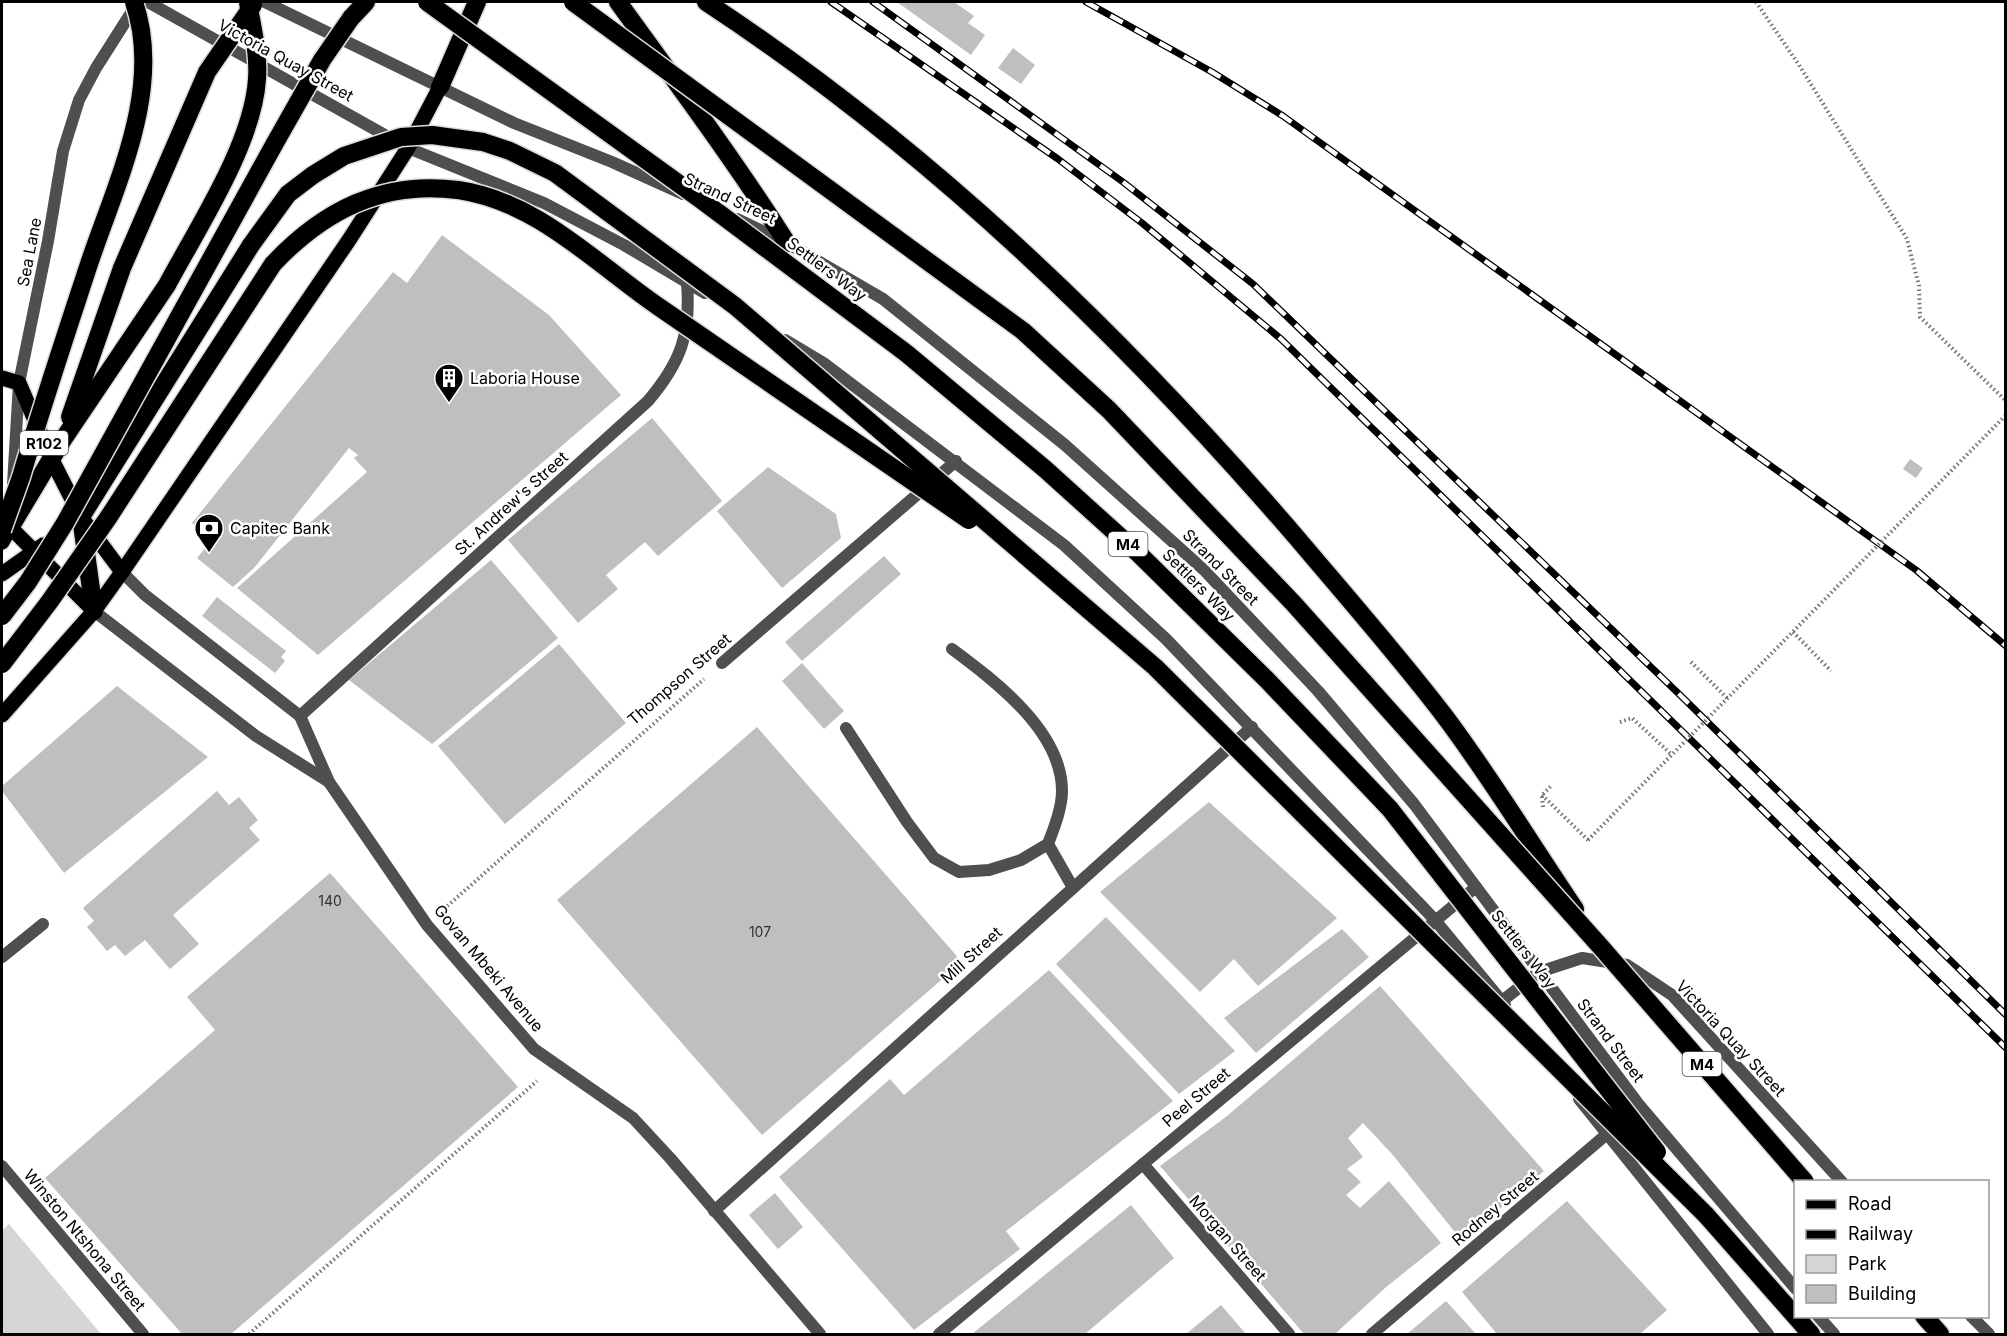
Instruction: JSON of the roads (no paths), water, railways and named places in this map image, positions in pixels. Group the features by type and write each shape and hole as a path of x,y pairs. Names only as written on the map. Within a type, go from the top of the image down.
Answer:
{"highway":[{"path":"5,525 136,124 143,62 136,2"},
{"path":"5,525 52,460 62,441 167,285 239,149 252,116 257,79 256,48 248,2"},
{"path":"62,441 122,268 207,72 256,2"},
{"path":"2,616 28,582 65,523 322,60 366,2"},
{"name":"Settlers Way","path":"426,2 700,199 906,353 1045,469 1138,553 1268,680 1390,809 1706,1215 1794,1317"},
{"path":"440,87 477,2"},
{"name":"M4","path":"573,2 1023,332 1109,410 1294,604 1600,946 1802,1180"},
{"path":"618,2 731,156 787,243"},
{"path":"706,2 866,119 1001,231 1093,318 1209,436 1443,715 1600,946"},
{"path":"94,611 81,517 250,245 288,194 344,156 368,146 401,137 432,135 458,137 510,151 555,173 735,306 1155,667 1706,1215"},
{"path":"2,664 51,601 108,518 273,264 318,222 349,206 388,193 422,188 457,190 487,196 536,218 655,304 1046,572"},
{"name":"Settlers Way","path":"1795,1318 1810,1335"},
{"path":"1925,1318 1940,1335"}],"main road":[{"path":"2,715 94,611 122,573 349,240 408,148 440,87"},
{"path":"2,378 19,383"},
{"name":"Govan Mbeki Avenue","path":"19,383 52,460 81,517 122,573"},
{"path":"2,574 81,517"},
{"path":"2,542 5,525"},
{"name":"Govan Mbeki Avenue","path":"5,525 35,550 94,611"}],"street":[{"name":"Sea Lane","path":"5,525 19,383 48,241 63,151 80,100 96,68 136,2"},
{"name":"Victoria Quay Street","path":"148,2 408,148"},
{"path":"265,2 440,87"},
{"name":"Strand Street","path":"440,87 514,123 612,162 787,243 883,299 1065,445 1204,570 1318,691 1414,804 1640,1106 1794,1288"},
{"path":"408,148 544,203 825,364 1064,545 1166,639 1435,920 1768,1335"},
{"name":"St. Andrew's Street","path":"300,716 648,401 666,380 683,348 689,312 687,283"},
{"name":"Thompson Street","path":"722,663 956,461"},
{"name":"Govan Mbeki Avenue","path":"122,573 145,595 300,716 329,782 427,925 518,1032 556,1064 633,1119 670,1158 820,1335"},
{"name":"Govan Mbeki Avenue","path":"94,611 256,736 329,782"},
{"path":"952,649 995,681 1032,716 1055,757 1062,790 1048,844 1072,886"},
{"name":"Mill Street","path":"714,1211 1072,886 1252,727"},
{"path":"846,728 907,822 934,858 959,872 989,870 1021,860 1048,844"},
{"name":"Peel Street","path":"939,1335 1476,887"},
{"path":"2,957 43,924"},
{"name":"Victoria Quay Street","path":"1502,1001 1539,972 1581,958 1627,965 1672,995 1840,1180"},
{"name":"Rodney Street","path":"1372,1335 1640,1106"},
{"name":"Morgan Street","path":"1143,1164 1289,1335"},
{"name":"Winston Ntshona Street","path":"2,1168 143,1335"},
{"path":"1819,1318 1834,1335"},
{"path":"1972,1318 1989,1335"}],"railway":[{"path":"831,2 1058,159 1142,223 1281,339 2006,1048"},
{"path":"873,2 1123,182 1253,284 1679,694 2006,1015"},
{"path":"1086,2 1212,72 1283,116 1916,570 2006,646"}],"place":[{"name":"Laboria House","path":"449,404"},
{"name":"Capitec Bank","path":"209,554"}]}
